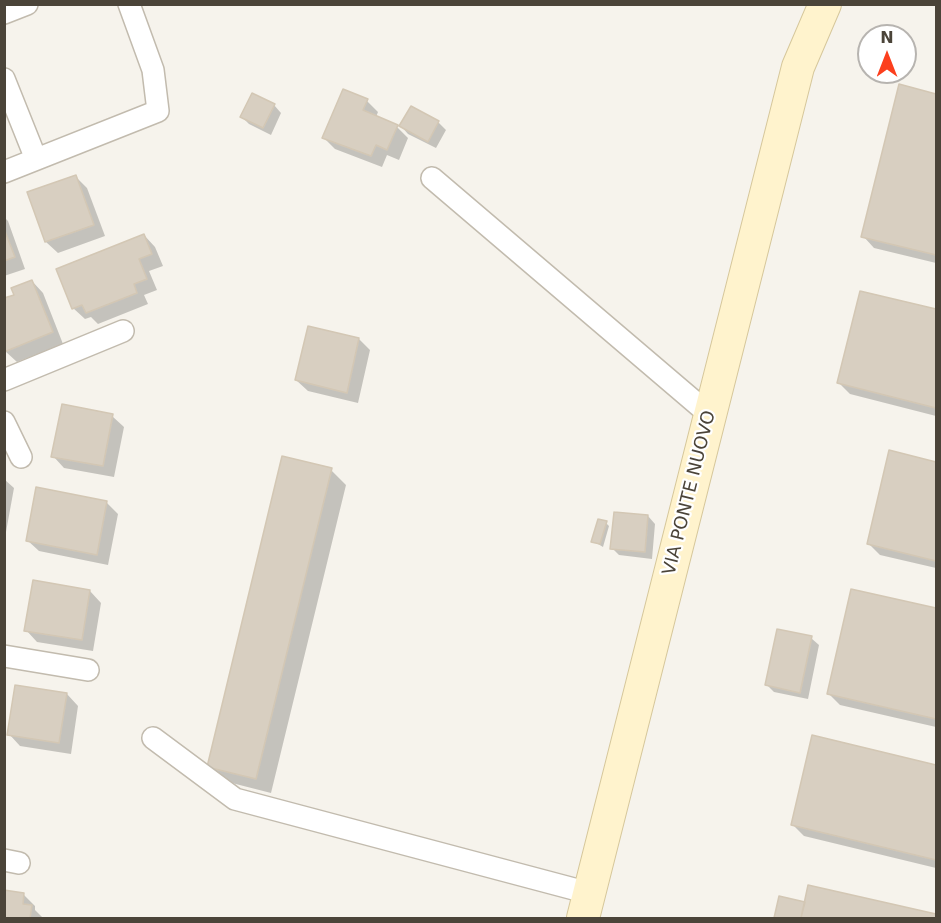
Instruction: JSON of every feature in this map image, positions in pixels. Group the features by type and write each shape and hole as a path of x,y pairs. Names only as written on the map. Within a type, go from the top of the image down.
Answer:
{"street":[{"path":"4,13 27,4"},
{"path":"4,171 158,111 153,70 129,4"},
{"name":"VIA PONTE NUOVO","path":"798,67 801,4"},
{"name":"VIA PONTE NUOVO","path":"586,906 798,67 825,4"},
{"path":"4,79 36,159"},
{"path":"432,178 710,415"},
{"path":"4,380 123,332"},
{"path":"4,422 21,457"},
{"path":"4,656 87,670"},
{"path":"153,738 235,799 586,906"}],"building":[{"path":"899,84 936,94 936,255 861,237"},
{"path":"343,89 368,99 363,110 398,125 387,150 376,145 371,156 322,138"},
{"path":"252,93 275,104 263,128 240,117"},
{"path":"411,106 439,121 428,142 399,126"},
{"path":"76,175 94,225 45,242 27,192"},
{"path":"4,229 15,257 4,261"},
{"path":"144,234 152,254 139,259 147,279 134,284 137,293 86,313 82,305 72,309 56,269"},
{"path":"32,280 53,332 4,352 4,298 14,295 11,288"},
{"path":"860,291 936,309 936,408 837,383"},
{"path":"308,326 359,338 347,393 295,380"},
{"path":"62,404 113,414 103,466 51,457"},
{"path":"889,450 936,462 936,561 867,544"},
{"path":"282,456 332,468 256,779 207,767"},
{"path":"36,487 107,501 97,555 26,541"},
{"path":"614,512 648,515 645,552 610,549"},
{"path":"598,519 607,521 600,544 591,542"},
{"path":"33,580 90,590 82,640 24,631"},
{"path":"851,589 936,608 936,719 827,694"},
{"path":"777,629 812,636 800,693 765,685"},
{"path":"15,685 67,693 59,743 7,735"},
{"path":"812,735 936,765 936,860 791,825"},
{"path":"808,885 936,914 936,918 801,918"},
{"path":"4,890 24,893 23,904 32,905 30,918 4,918"},
{"path":"779,896 805,902 801,918 774,918"}]}
